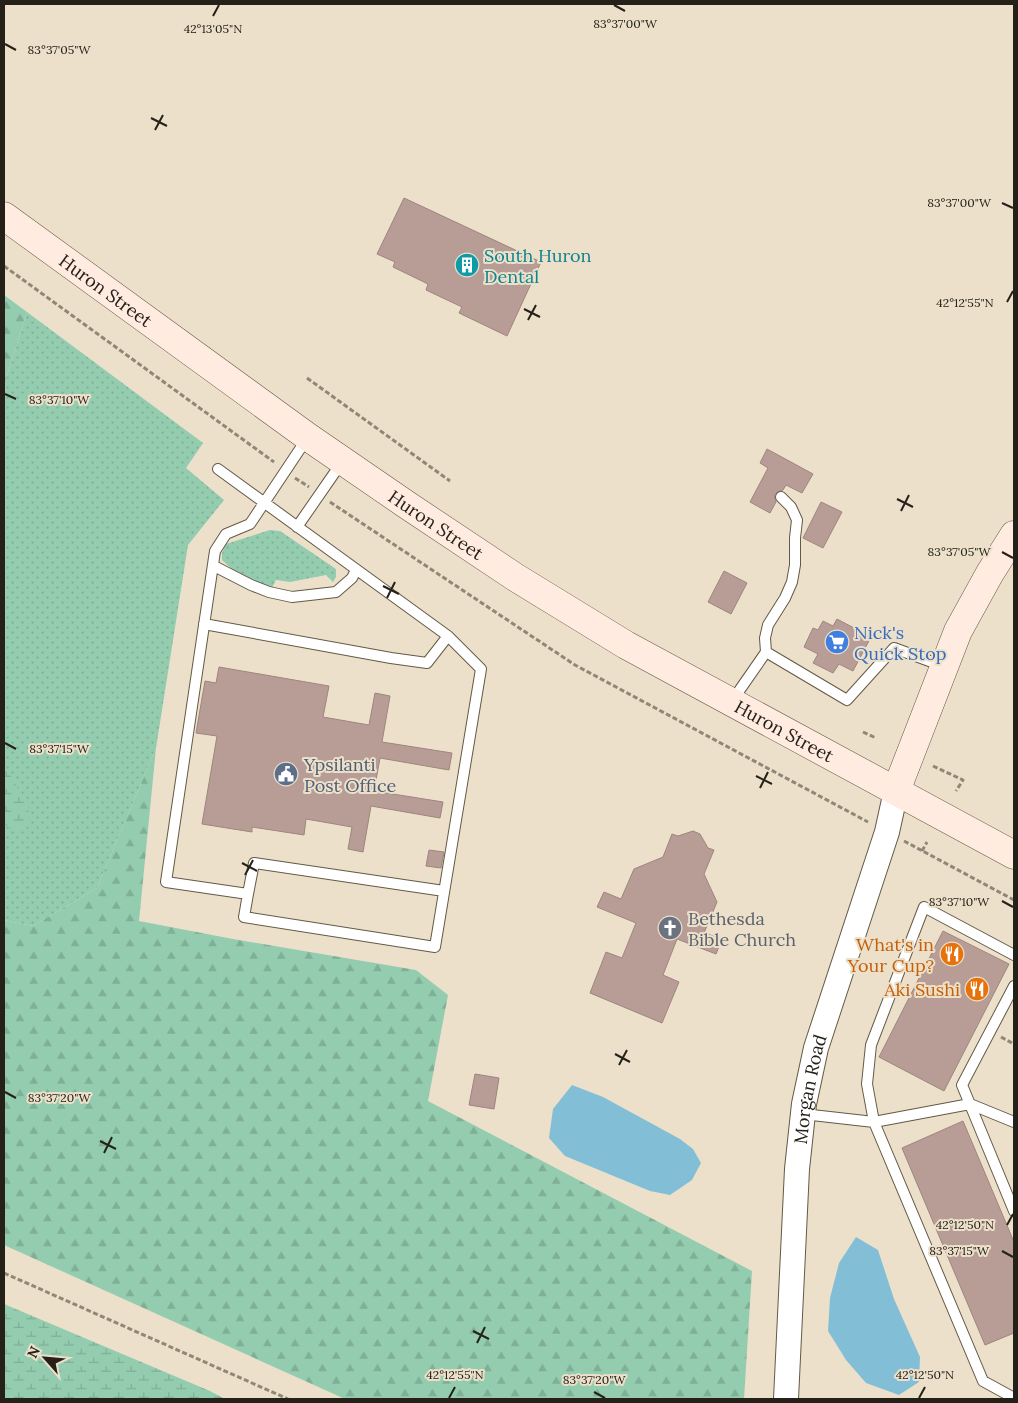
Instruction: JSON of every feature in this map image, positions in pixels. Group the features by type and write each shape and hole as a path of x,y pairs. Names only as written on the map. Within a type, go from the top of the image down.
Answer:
{"main road":[{"name":"Huron Street","path":"4,216 308,436 515,577 626,645 1014,855"},
{"path":"896,791 958,631 990,572 1014,535"}],"street":[{"name":"Morgan Road","path":"786,1399 797,1170 803,1114 816,1048 887,832 896,791"}],"lane":[{"path":"248,894 166,882 215,551 226,534 250,524 308,436"},
{"path":"297,527 343,460"},
{"path":"218,469 448,636 481,669 435,947 244,917 254,863 444,891"},
{"path":"731,702 766,652 765,638 768,626 785,598 792,582 795,566 797,520 791,506 781,497"},
{"path":"214,566 251,585 269,592 292,597 336,592 352,578 356,570"},
{"path":"204,624 427,663 448,636"},
{"path":"766,652 847,700 894,648 944,667"},
{"path":"1014,955 924,907 871,1045 867,1084 874,1122 982,1381 1014,1398"},
{"path":"1014,986 962,1085 1014,1211"},
{"path":"803,1114 874,1122 970,1104 1014,1119"}],"path":[{"path":"4,266 274,462"},
{"path":"307,378 450,481"},
{"path":"295,478 302,483"},
{"path":"332,503 575,665 868,822"},
{"path":"863,732 876,738"},
{"path":"934,766 962,780 956,791"},
{"path":"927,842 920,850 1014,900"},
{"path":"4,1273 288,1399"}],"green space":[{"path":"4,295 27,312 4,385"},
{"path":"27,312 203,443 186,468 224,500 188,545 156,748 97,888 33,926 4,920 4,385"},
{"path":"270,530 280,531 336,569 336,577 333,582 326,575 290,582 276,580 272,588 234,571 222,560 222,553 226,544"},
{"path":"156,748 139,921 416,970 448,995 428,1101 752,1271 744,1399 345,1399 4,1245 4,920 33,926 97,888"},
{"path":"4,764 28,806 29,826 17,833 4,824"},
{"path":"4,1304 210,1391 225,1399 4,1399"}],"water":[{"path":"572,1085 603,1097 680,1139 693,1149 701,1163 692,1180 670,1195 650,1191 565,1156 549,1138 553,1109"},
{"path":"856,1237 878,1250 894,1299 920,1357 919,1382 899,1395 866,1383 846,1360 828,1331 830,1298 839,1263"}],"building":[{"name":"South Huron Dental","path":"404,198 541,262 507,336 459,313 462,307 426,290 428,284 393,267 395,262 377,254"},
{"path":"767,449 813,474 802,493 786,485 783,490 777,492 774,496 776,502 770,513 750,502 768,468 760,463"},
{"path":"821,502 842,512 823,548 803,538"},
{"path":"724,571 747,583 731,614 708,602"},
{"name":"Nick's Quick Stop","path":"837,619 871,637 853,671 839,664 833,673 813,663 818,654 804,647 813,628 818,630 823,621 833,626"},
{"name":"Ypsilanti Post Office","path":"219,667 329,686 323,717 369,725 375,693 390,696 382,742 452,753 449,770 380,758 374,791 443,802 440,818 371,806 363,852 348,849 352,827 306,819 304,835 252,827 252,832 202,824 217,736 196,733 205,681 216,683"},
{"name":"Bethesda Bible Church","path":"693,831 700,834 708,848 714,850 704,874 717,902 704,933 722,939 716,954 677,939 663,975 679,982 662,1023 590,993 606,952 622,958 636,923 597,907 604,892 621,899 634,869 663,857 672,834 678,836"},
{"path":"429,850 444,852 441,868 426,866"},
{"path":"943,931 1009,964 944,1091 879,1057"},
{"path":"475,1074 499,1078 494,1109 469,1105"},
{"path":"963,1121 1014,1242 1014,1333 985,1345 902,1148"}],"place":[{"name":"South Huron Dental","path":"467,265"},
{"name":"Nick's Quick Stop","path":"837,642"},
{"name":"Ypsilanti Post Office","path":"286,774"},
{"name":"Bethesda Bible Church","path":"670,928"},
{"name":"What's in Your Cup?","path":"952,954"},
{"name":"Aki Sushi","path":"977,989"}]}
